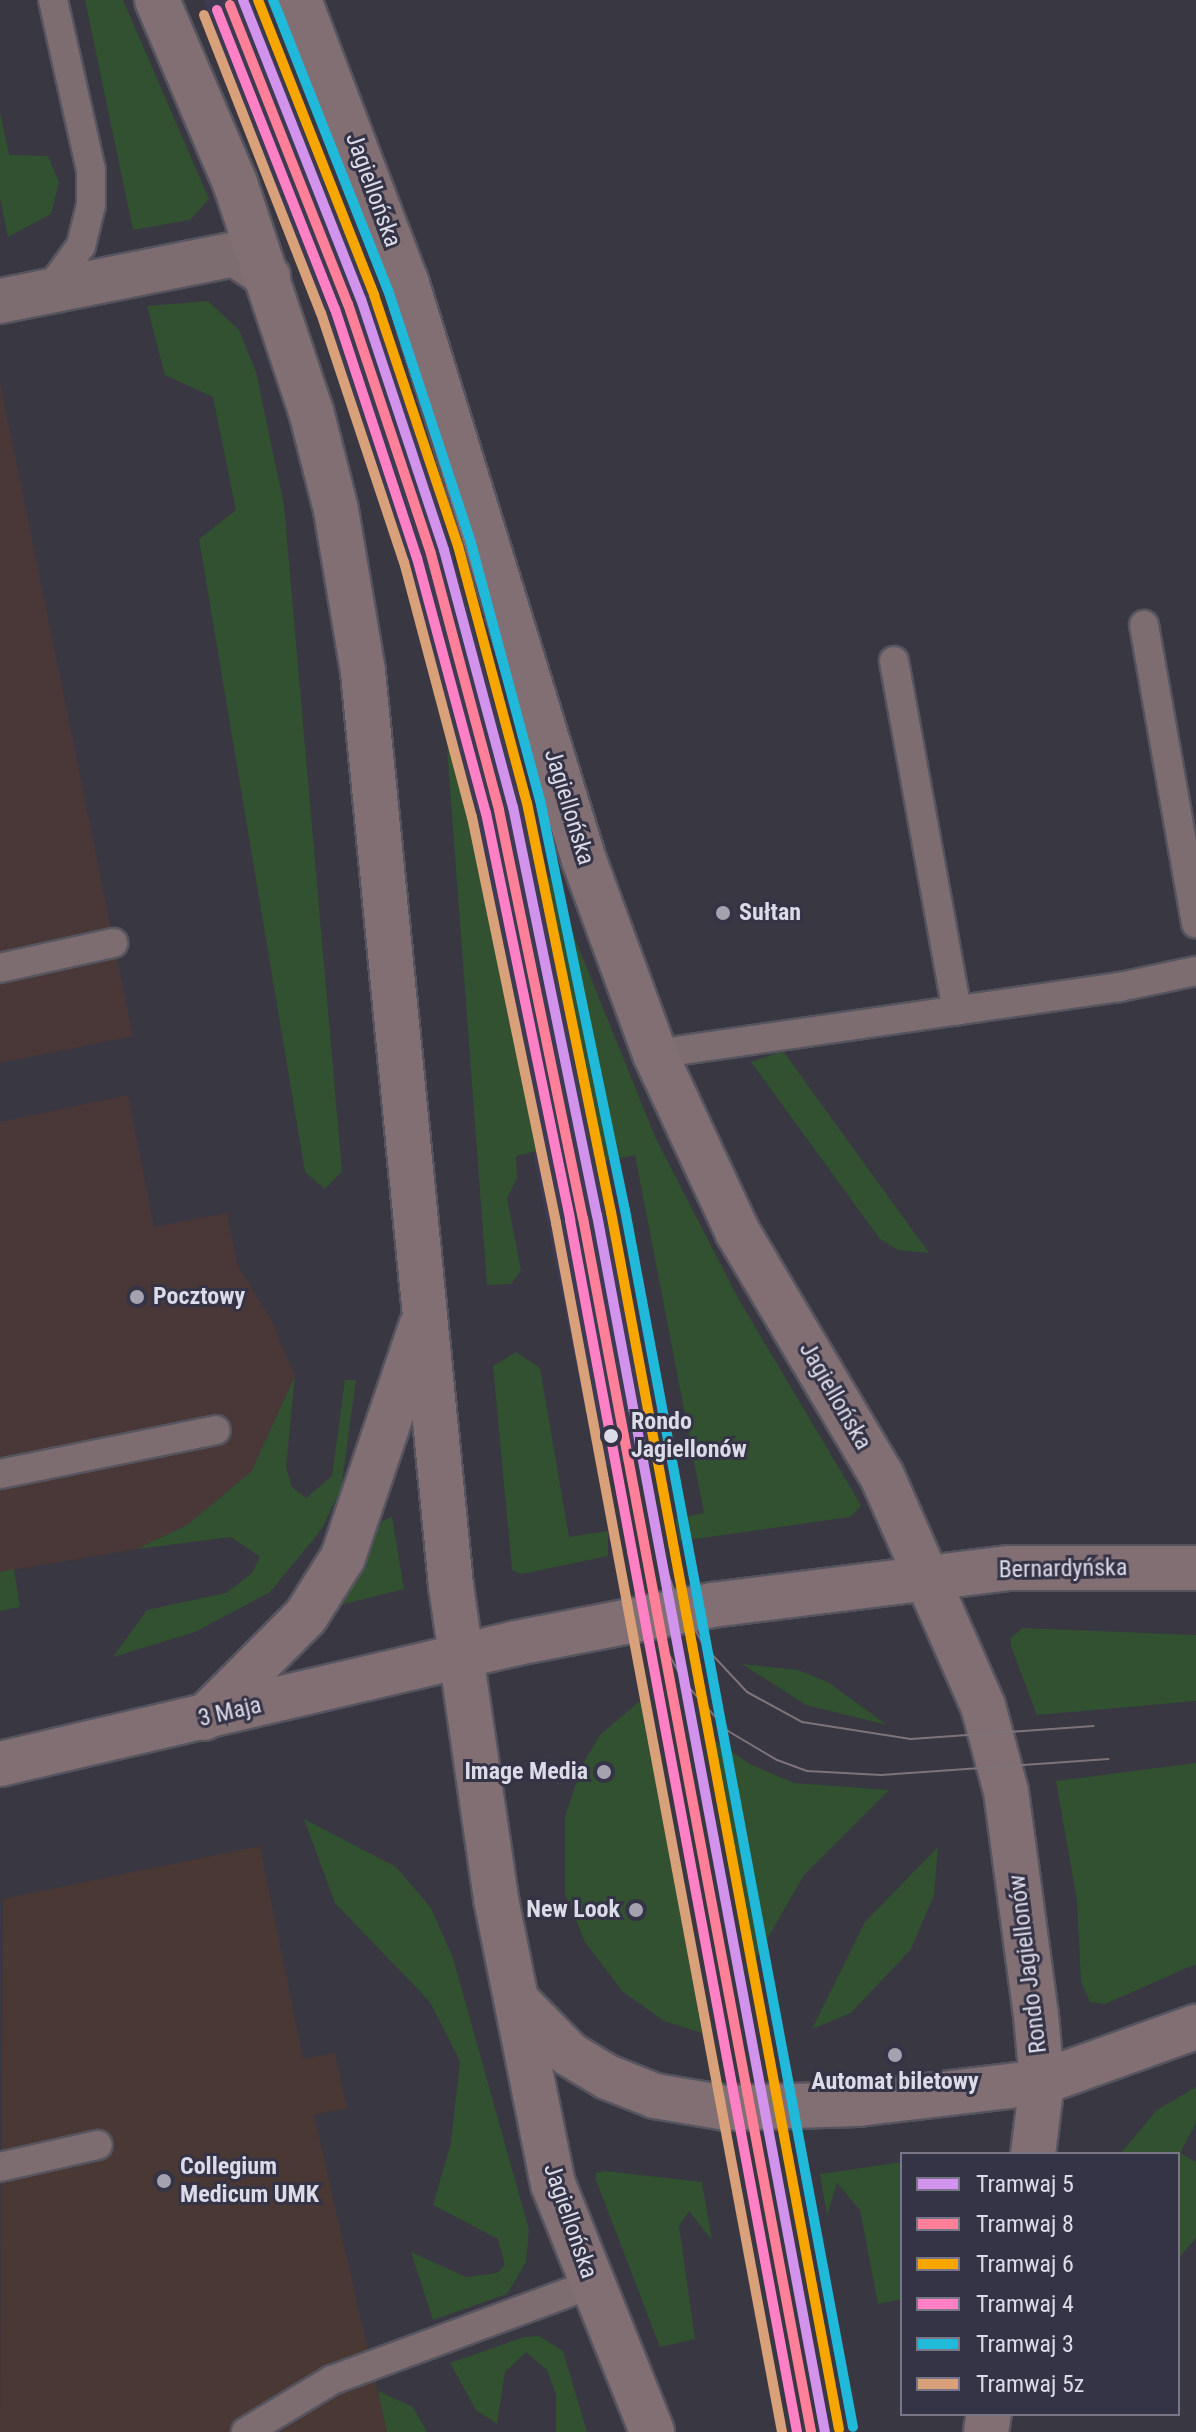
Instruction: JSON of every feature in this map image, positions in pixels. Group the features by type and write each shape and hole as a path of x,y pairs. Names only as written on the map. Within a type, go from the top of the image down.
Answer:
{"main road":[{"path":"157,0 268,276 311,411 351,589 427,1310 460,1658 517,2001"},
{"name":"Jagiellońska","path":"299,0 406,281 584,860 655,1054 737,1231 882,1476 930,1576"},
{"path":"204,1718 306,1616 343,1557 427,1310"},
{"name":"Bernardyńska","path":"930,1576 1010,1568 1196,1568"},
{"path":"460,1658 712,1605 930,1576"},
{"name":"Rondo Jagiellonów","path":"517,2001 569,2054 607,2077 688,2103 858,2104 1042,2082 1006,1791 983,1706 930,1576"},
{"name":"3 Maja","path":"0,1764 460,1658"},
{"name":"Jagiellońska","path":"517,2001 553,2184 652,2432"},
{"path":"1033,2152 1042,2082 1196,2027"}],"street":[{"path":"0,301 235,254 268,276"}],"lane":[{"path":"46,294 81,246 91,205 91,170 53,0"},
{"path":"1144,625 1196,924"},
{"path":"894,661 957,1010"},
{"path":"0,968 113,943"},
{"path":"655,1054 1196,971"},
{"path":"0,1474 216,1430"},
{"path":"0,2167 98,2145"},
{"path":"246,2432 332,2380 592,2284"}],"shaded area":[{"path":"203,0 251,0 380,323 434,490 544,881 656,1457 597,1468 436,674 390,505 335,340"},
{"path":"0,381 133,1036 0,1063"},
{"path":"128,1095 154,1227 227,1213 238,1266 271,1319 295,1376 251,1472 187,1525 137,1549 0,1572 0,1122"},
{"name":"Collegium Medicum UMK","path":"260,1846 303,2059 335,2053 347,2108 314,2115 387,2432 0,2432 3,1899"}],"green space":[{"path":"85,0 123,0 209,199 190,220 133,230"},
{"path":"0,112 9,155 48,156 59,182 51,214 8,237 0,198"},
{"path":"208,301 239,330 256,372 284,505 342,1171 325,1189 305,1172 199,539 236,510 213,397 165,375 147,306"},
{"path":"447,748 456,755 537,1151 516,1156 517,1178 507,1198 521,1270 511,1284 487,1285"},
{"path":"550,877 656,1139 738,1298 861,1506 850,1517 680,1541 675,1519 704,1513 635,1155 600,1162 544,881"},
{"path":"783,1051 929,1253 898,1250 880,1239 751,1062"},
{"path":"516,1352 540,1368 569,1537 608,1531 608,1556 522,1574 512,1570 493,1366"},
{"path":"295,1376 286,1467 292,1487 306,1498 332,1476 345,1380 356,1380 341,1489 321,1530 270,1592 195,1632 113,1657 147,1610 226,1593 252,1573 260,1557 231,1537 137,1549 187,1525 251,1472"},
{"path":"392,1517 404,1589 340,1605 382,1521"},
{"path":"14,1569 20,1607 0,1611 0,1572"},
{"path":"1023,1628 1196,1635 1196,1701 1037,1715 1011,1646 1011,1637"},
{"path":"742,1664 798,1670 828,1682 887,1725 806,1705"},
{"path":"642,1699 702,2033 664,2021 622,1991 585,1942 565,1894 565,1817 582,1765 600,1735"},
{"path":"706,1735 750,1764 794,1783 889,1790 804,1875 751,1967"},
{"path":"1196,1763 1196,1964 1105,2004 1090,2002 1081,1982 1077,1900 1056,1781"},
{"path":"304,1819 396,1867 431,1908 453,1958 529,2230 526,2262 507,2294 433,2320 411,2252 466,2277 497,2273 505,2265 498,2239 433,2205 451,2143 460,2061 430,2002 335,1903"},
{"path":"938,1847 934,1895 911,1949 851,2013 812,2029 865,1922"},
{"path":"1196,2087 1196,2123 1180,2153 1122,2152 1157,2110"},
{"path":"1180,2153 1196,2162 1196,2238 1180,2257"},
{"path":"900,2162 900,2299 878,2304 860,2210 837,2183 827,2216 820,2174"},
{"path":"605,2171 702,2182 712,2240 689,2211 679,2226 695,2339 660,2347 596,2180 596,2173"},
{"path":"539,2336 563,2351 587,2432 556,2432 556,2395 547,2370 526,2352 505,2372 497,2424 476,2410 450,2363 524,2337"},
{"path":"378,2391 413,2407 427,2432 387,2432"}],"tram line":[{"name":"5","path":"243,0 361,299 444,550 513,807 597,1215 825,2432"},
{"name":"6","path":"258,0 374,295 458,546 527,803 611,1212 839,2429"},
{"name":"3","path":"273,0 388,290 471,543 540,800 625,1210 853,2427"},
{"name":"8","path":"230,5 348,304 431,554 499,810 583,1218 811,2432"},
{"name":"4","path":"217,10 335,309 417,558 486,813 570,1220 797,2432"},
{"name":"5z","path":"204,15 321,313 404,562 472,817 556,1223 782,2432"},
{"path":"657,1542 675,1593 704,1646 747,1692 802,1722 911,1739 1094,1726"},
{"path":"628,1553 654,1627 684,1682 728,1731 777,1760 807,1771 881,1775 1108,1759"}],"place":[{"name":"Sułtan","path":"723,913"},
{"name":"Pocztowy","path":"137,1297"},
{"name":"Rondo Jagiellonów","path":"611,1436"},
{"name":"Image Media","path":"604,1772"},
{"name":"New Look","path":"636,1910"},
{"name":"Automat biletowy","path":"895,2055"},
{"name":"Collegium Medicum UMK","path":"164,2181"}]}
